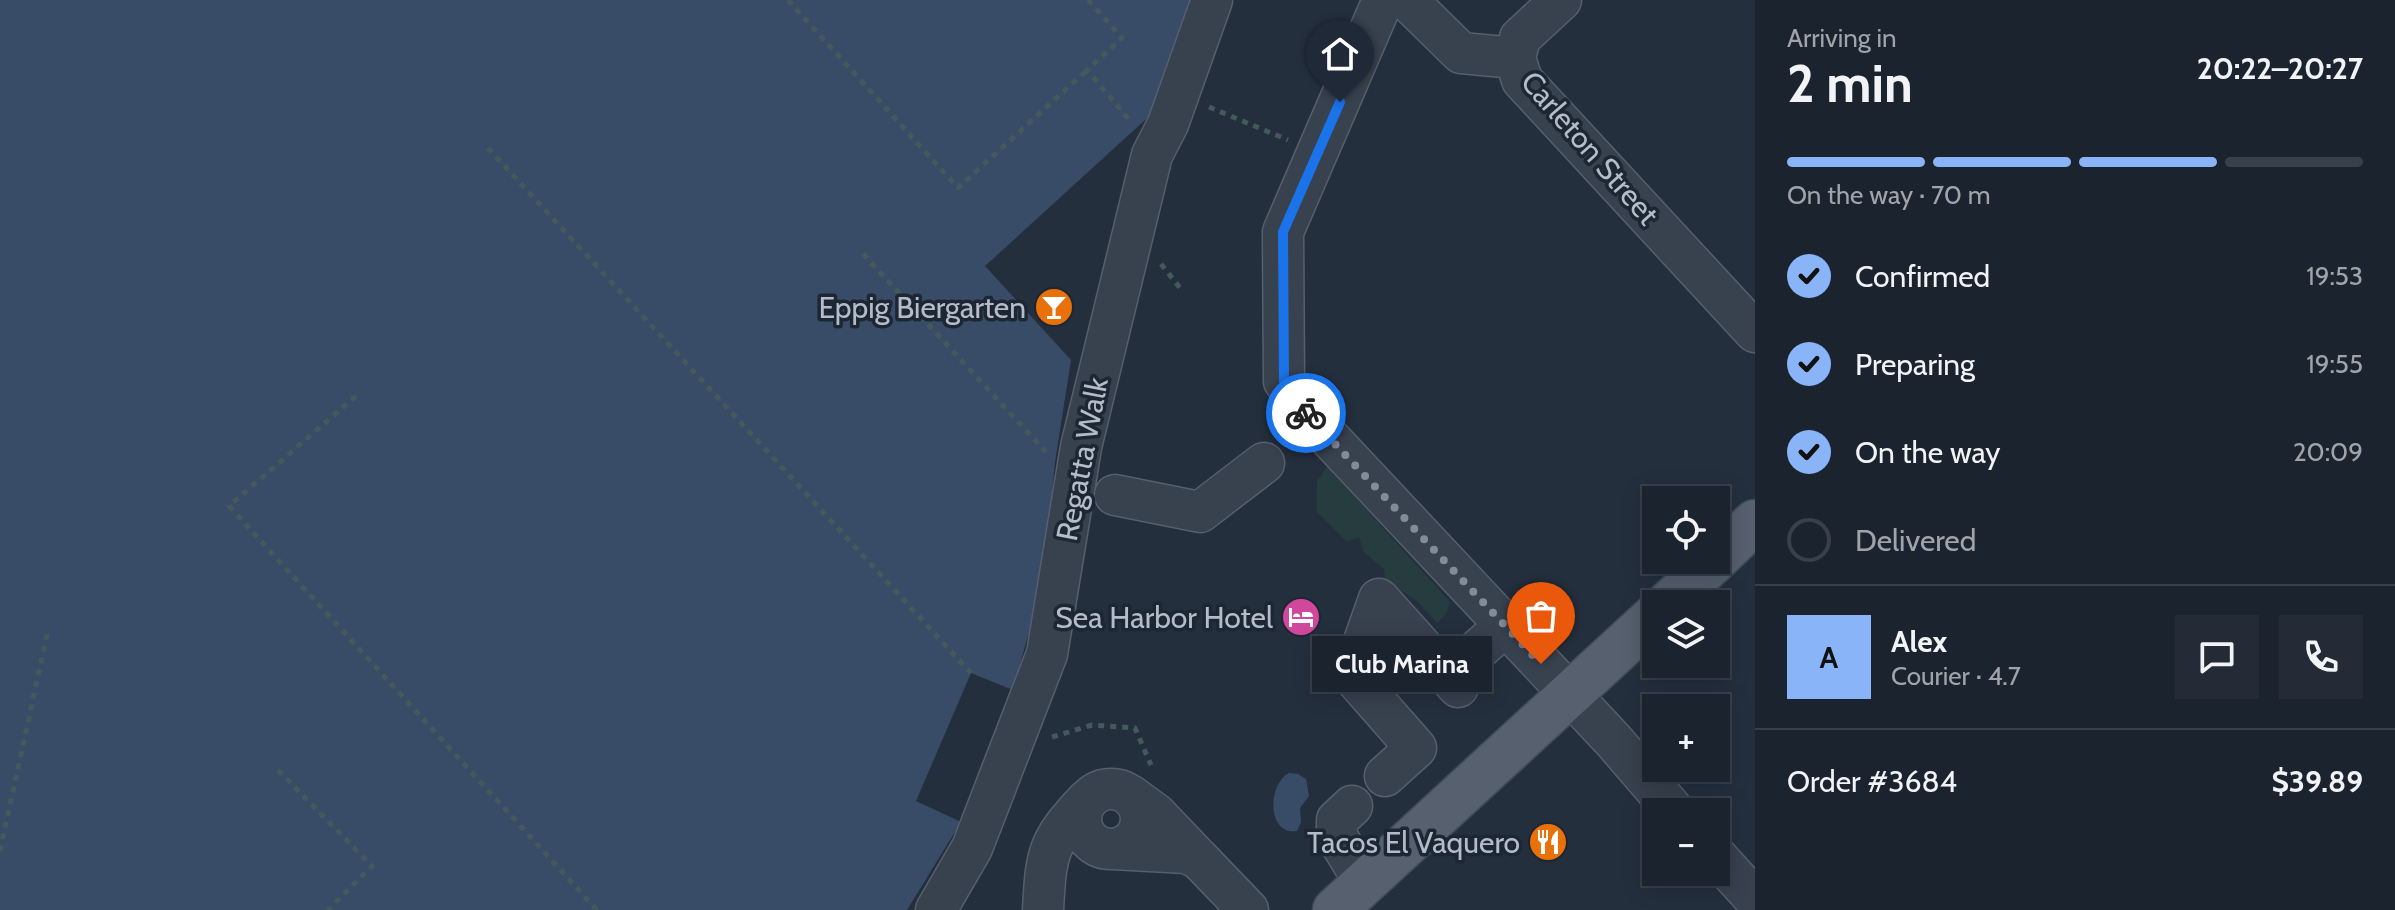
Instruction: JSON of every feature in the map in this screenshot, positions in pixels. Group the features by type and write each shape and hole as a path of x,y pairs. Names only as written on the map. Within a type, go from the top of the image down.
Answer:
{"main road":[{"path":"1730,545 1755,522"},
{"path":"1683,590 1699,574"},
{"path":"1350,897 1642,628"}],"street":[{"name":"Regatta Walk","path":"936,910 972,848 1047,654 1081,447 1144,185 1152,155 1168,124 1212,0"},
{"path":"1383,0 1283,232 1269,378 1307,414 1613,740 1663,798"},
{"name":"Carleton Street","path":"1407,0 1461,53 1515,58 1522,80 1755,332"},
{"path":"1515,58 1520,38 1561,0"},
{"path":"1115,495 1200,512 1264,463"},
{"path":"1385,776 1416,748 1352,675 1379,599 1453,681 1505,626"},
{"path":"1043,910 1051,846 1087,800 1096,792 1108,789 1120,790 1145,809 1248,910"},
{"path":"1087,800 1081,822 1084,834 1102,848 1145,809"},
{"path":"1350,897 1337,837 1337,820 1352,806"},
{"path":"1145,809 1186,853 1199,859"},
{"path":"1730,871 1755,899"}],"path":[{"path":"788,0 958,188 1122,38 1088,0"},
{"path":"1087,70 1136,129"},
{"path":"1178,94 1318,152"},
{"path":"488,148 971,673"},
{"path":"863,254 1055,462"},
{"path":"356,396 229,506 597,910"},
{"path":"0,851 48,630"},
{"path":"1022,722 1053,738 1092,725 1135,728 1145,809"},
{"path":"278,770 372,866 328,910"}],"green space":[{"path":"1327,466 1450,602 1446,614 1437,623 1417,601 1385,580 1384,569 1363,551 1359,537 1347,542 1317,512 1317,482"}],"water":[{"path":"0,0 1194,0 1156,110 985,266 1071,360 1035,610 1013,690 971,673 916,801 961,822 907,910 0,910"},
{"path":"1289,773 1306,779 1309,796 1300,808 1301,822 1297,831 1280,826 1275,818 1277,787"}],"way so far":[{"path":"1306,413 1541,664"}],"place":[{"name":"Eppig Biergarten","path":"1054,307"},
{"name":"Sea Harbor Hotel","path":"1301,617"},
{"name":"Club Marina","path":"1541,664"},
{"name":"Tacos El Vaquero","path":"1548,842"}],"route":[{"path":"1306,413 1284,381 1283,232 1340,102"}]}
